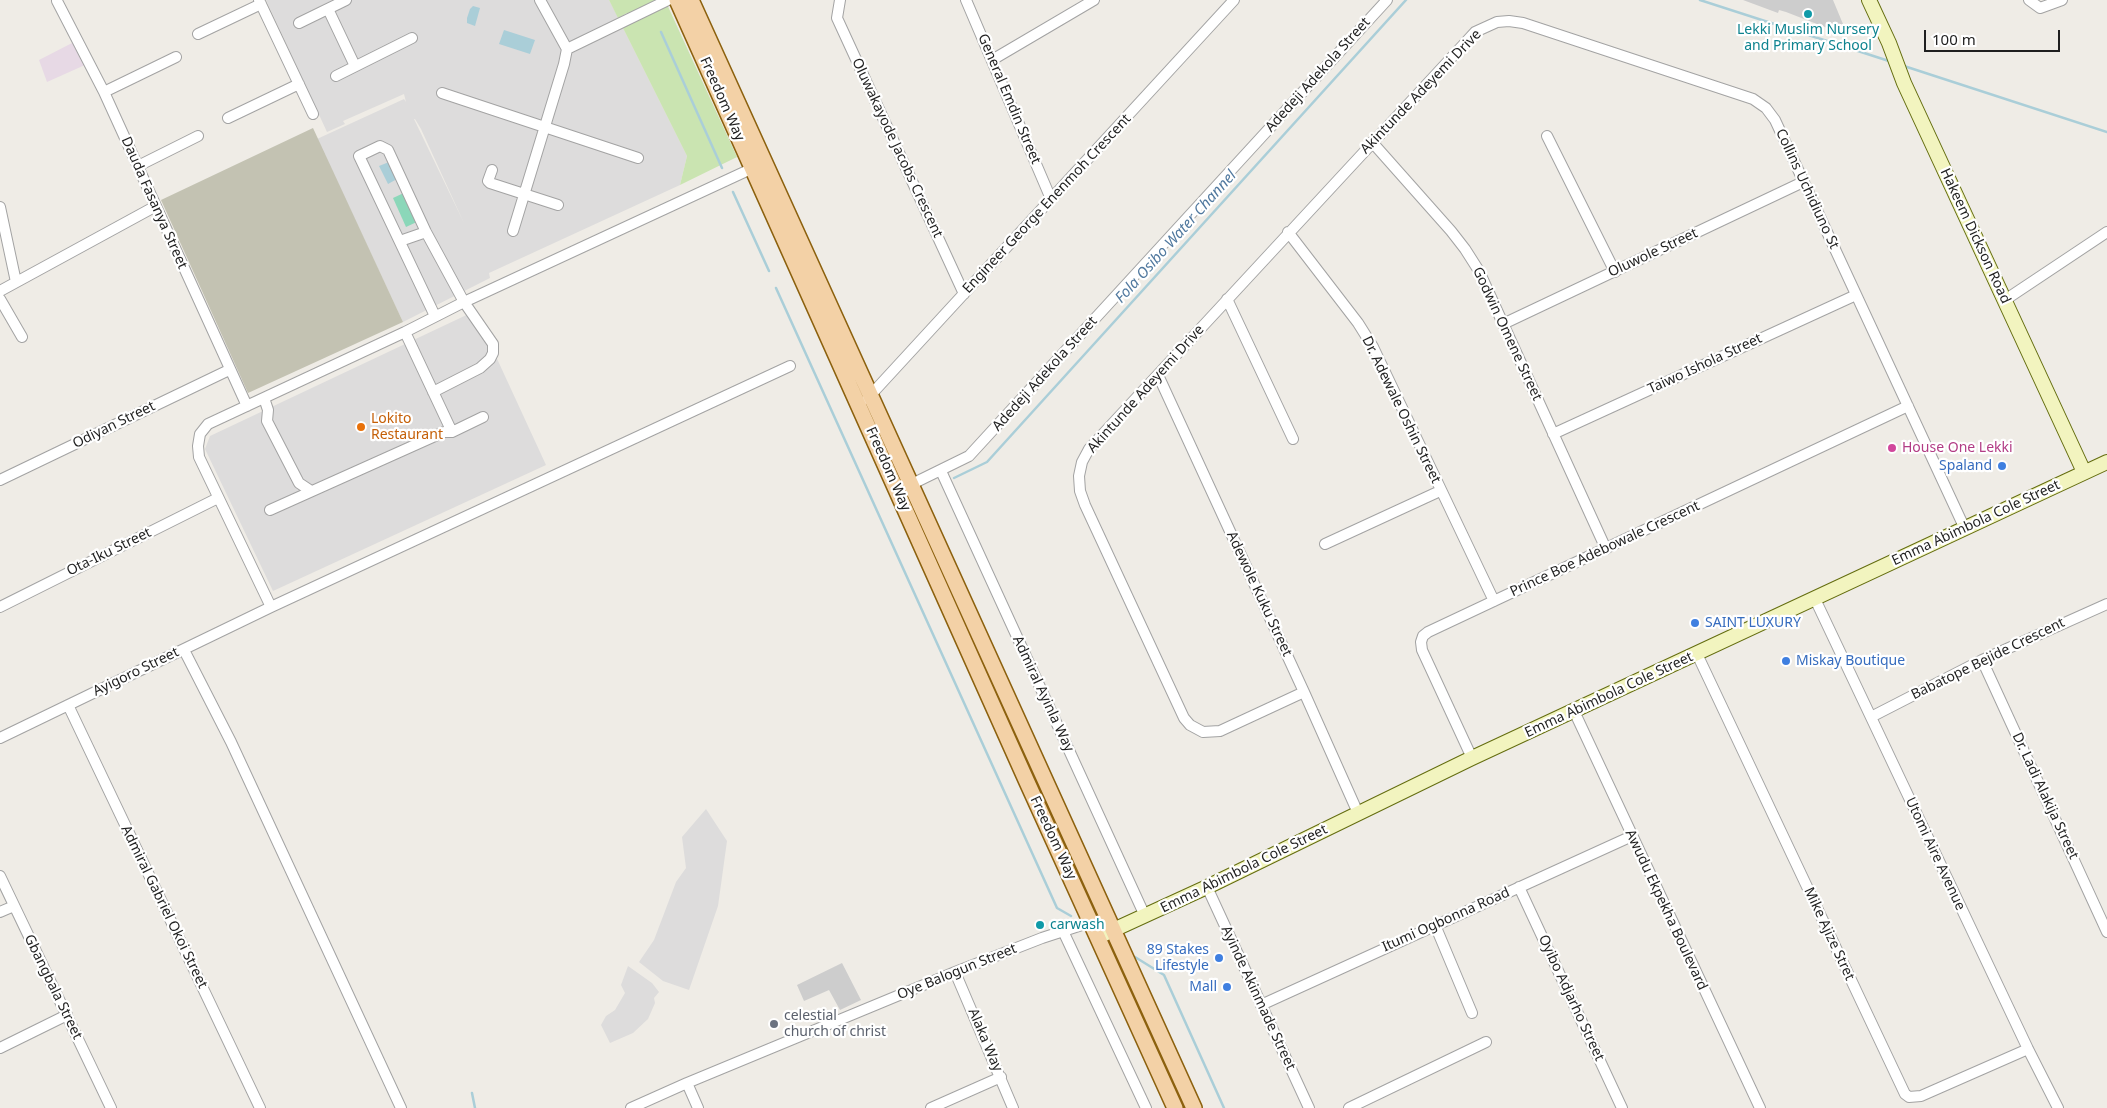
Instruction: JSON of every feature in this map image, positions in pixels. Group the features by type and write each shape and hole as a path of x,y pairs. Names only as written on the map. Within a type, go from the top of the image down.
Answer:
{"main road":[{"name":"Freedom Way","path":"677,0 1175,1108"},
{"name":"Freedom Way","path":"691,0 1194,1108"}],"street":[{"path":"300,23 346,0"},
{"path":"513,231 567,49 540,0"},
{"path":"567,49 668,0"},
{"name":"Oluwakayode Jacobs Crescent","path":"840,0 837,18 964,294"},
{"name":"General Emdin Street","path":"966,0 1051,198"},
{"path":"992,60 1094,0"},
{"name":"Engineer George Enenmoh Crescent","path":"861,408 871,394 1234,0"},
{"name":"Adedeji Adekola Street","path":"910,485 969,456 1388,0"},
{"name":"Hakeem Dickson Road","path":"1869,0 1890,43 1904,83 2084,472"},
{"path":"2029,0 2040,8 2062,0"},
{"name":"Dauda Fasanya Street","path":"57,1 104,92 247,406"},
{"path":"198,34 260,2 314,114"},
{"path":"328,9 356,66"},
{"name":"Akintunde Adeyemi Drive","path":"1304,692 1220,731 1203,732 1190,725 1184,718 1085,505 1080,492 1079,476 1082,462 1089,450 1288,232 1475,32 1497,22"},
{"name":"Collins Uchidiuno St","path":"1497,22 1523,23 1753,100 1766,108 1775,120 1965,529"},
{"path":"336,76 412,38"},
{"path":"104,92 176,57"},
{"path":"228,118 299,84"},
{"path":"442,93 638,158"},
{"path":"138,166 198,136"},
{"path":"1547,136 1615,272"},
{"name":"Godwin Omene Street","path":"1372,142 1466,249 1479,272 1606,549"},
{"path":"433,392 480,368 490,359 493,353 493,344 464,302 426,232 388,150 380,146 359,156 435,316"},
{"path":"271,607 198,457 200,434 208,424 405,332 464,302 753,168"},
{"path":"492,170 489,182 558,205"},
{"name":"Oluwole Street","path":"1503,324 1803,182"},
{"path":"0,291 156,206"},
{"path":"0,207 16,282"},
{"path":"400,241 426,232"},
{"name":"Dr. Adewale Oshin Street","path":"1288,232 1358,323 1373,347 1494,601"},
{"path":"2005,300 2107,232"},
{"name":"Taiwo Ishola Street","path":"1553,434 1856,295"},
{"path":"1227,299 1293,438"},
{"path":"0,300 22,336"},
{"path":"405,332 452,432"},
{"name":"Ayigoro Street","path":"0,738 271,607 790,366"},
{"name":"Odiyan Street","path":"0,480 229,370"},
{"name":"Adewole Kuku Street","path":"1158,375 1358,813"},
{"path":"264,398 268,410 267,421 299,483 311,491"},
{"name":"Prince Boe Adebowale Crescent","path":"1472,758 1422,650 1421,642 1423,636 1908,406"},
{"path":"270,510 444,432 452,432 483,418"},
{"name":"Emma Abimbola Cole Street","path":"1114,931 1472,758 2107,462"},
{"name":"Admiral Ayinla Way","path":"941,471 1146,916"},
{"path":"1325,544 1440,490"},
{"name":"Ota-Iku Street","path":"0,606 218,498"},
{"name":"Utomi Aire Avenue","path":"1815,599 2028,1049 2058,1108"},
{"name":"Babatope Bejide Crescent","path":"1870,717 1982,660 2107,604"},
{"path":"184,650 231,742 401,1108"},
{"name":"Mike Ajize Stret","path":"1697,654 1905,1094 1910,1097 1922,1096 2028,1049"},
{"name":"Dr. Ladi Alakija Street","path":"1982,660 2107,932"},
{"name":"Admiral Gabriel Okoi Street","path":"68,705 260,1108"},
{"name":"Awudu Ekpekha Boulevard","path":"1574,711 1760,1108"},
{"name":"Itumi Ogbonna Road","path":"1261,1005 1632,836"},
{"name":"Gbangbala Street","path":"0,876 111,1108"},
{"name":"Ayinde Akinmade Street","path":"1207,887 1308,1108"},
{"name":"Oyibo Adjarho Street","path":"1519,887 1622,1108"},
{"path":"0,912 14,906"},
{"name":"Oye Balogun Street","path":"631,1108 955,972 1091,922"},
{"path":"1435,925 1472,1013"},
{"path":"1063,931 1146,1108"},
{"path":"1098,937 1114,931"},
{"name":"Alaka Way","path":"955,972 1013,1108"},
{"path":"0,1048 67,1015"},
{"path":"1349,1108 1486,1042"},
{"path":"931,1108 1001,1078"},
{"path":"687,1083 698,1108"}],"shaded area":[{"path":"266,0 609,0 618,17 627,13 632,23 623,28 687,156 680,185 489,273 490,278 403,322 317,139 404,99 406,102 404,94 343,121 345,124 327,132","holes":["414,119 421,129 464,223"]},
{"path":"1743,0 1833,0 1848,36 1786,12 1779,10 1778,13"},
{"path":"74,42 85,65 47,82 39,60"},
{"path":"313,128 403,322 248,393 161,200"},
{"path":"475,311 546,465 273,591 205,449 210,436"},
{"path":"706,809 727,841 718,906 689,990 663,981 639,962 654,940 676,882 686,868 682,837"},
{"name":"celestial church of christ","path":"842,963 861,1000 840,1010 829,990 804,1001 797,985"},
{"path":"628,966 652,983 659,992 654,998 655,1003 648,1019 633,1033 610,1043 601,1025 606,1016 615,1010 625,993 621,985"}],"green space":[{"path":"609,0 665,0 737,157 680,185 687,156 623,28 632,23 627,13 618,18"},
{"path":"408,191 421,220 406,227 393,198"}],"water":[{"path":"473,6 480,8 475,26 467,23 470,9"},
{"path":"504,30 535,40 530,54 499,44"},
{"path":"389,162 397,179 388,184 379,166"}],"waterway":[{"name":"Fola Osibo Water Channel","path":"954,478 987,462 1406,0"},
{"name":"Fola Osibo Water Channel","path":"1700,0 1892,62"},
{"path":"661,32 722,168"},
{"name":"Fola Osibo Water Channel","path":"1904,66 2107,132"},
{"path":"733,192 769,271"},
{"path":"776,288 1057,908 1071,916"},
{"path":"1135,957 1164,975 1224,1108"},
{"path":"472,1093 475,1108"}],"place":[{"name":"Lekki Muslim Nursery and Primary School","path":"1808,14"},
{"name":"Lokito Restaurant","path":"361,427"},
{"name":"House One Lekki","path":"1892,448"},
{"name":"Spaland","path":"2002,466"},
{"name":"SAINT LUXURY","path":"1695,623"},
{"name":"Miskay Boutique","path":"1786,661"},
{"name":"carwash","path":"1040,925"},
{"name":"89 Stakes Lifestyle","path":"1219,958"},
{"name":"Mall","path":"1227,987"},
{"name":"celestial church of christ","path":"774,1024"}]}
